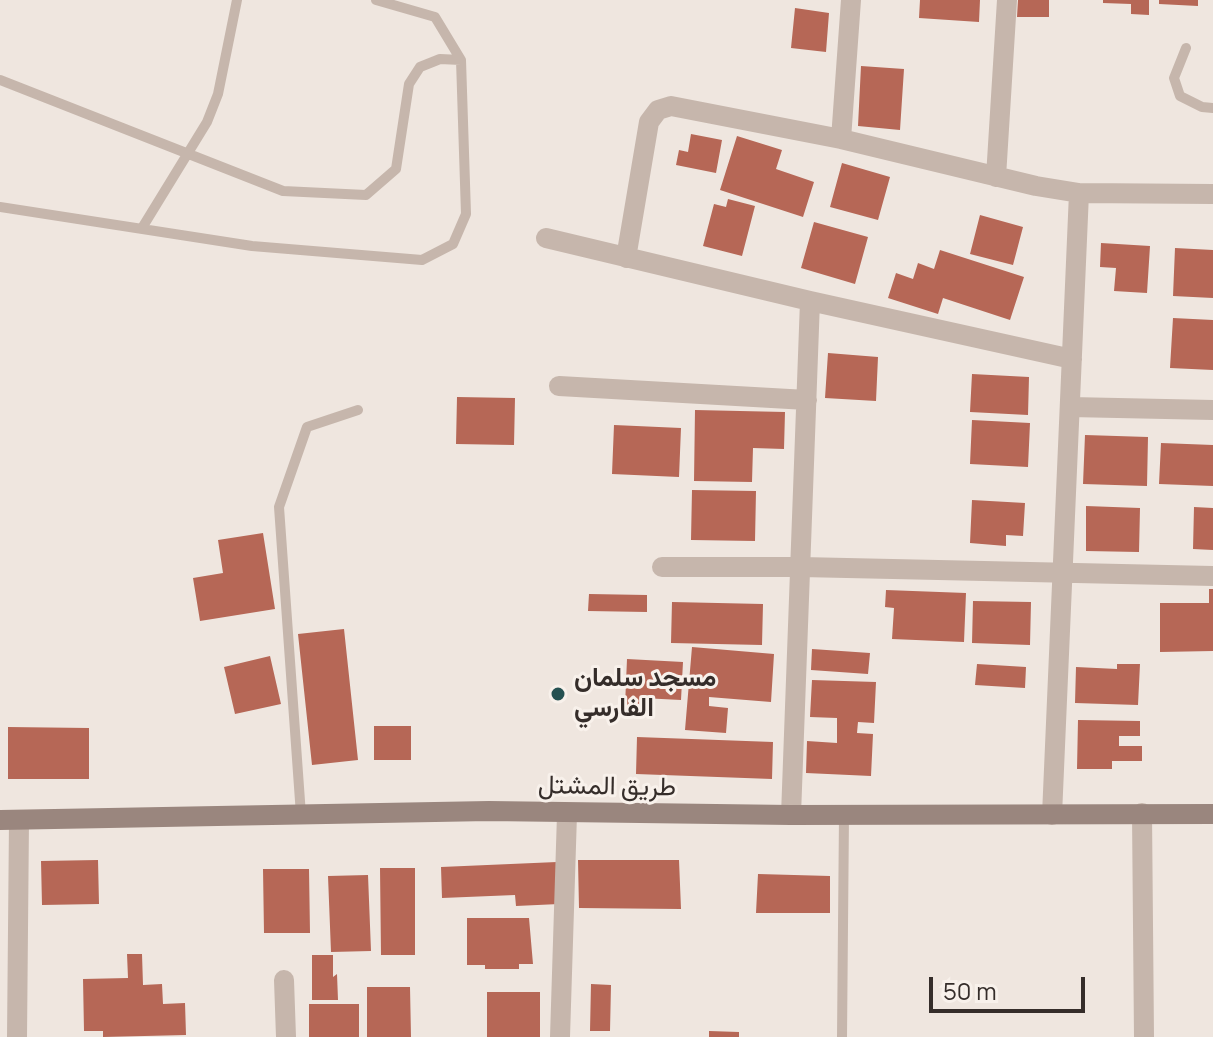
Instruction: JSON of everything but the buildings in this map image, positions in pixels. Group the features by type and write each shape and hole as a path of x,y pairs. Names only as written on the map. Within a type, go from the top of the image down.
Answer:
{"main road":[{"name":"طريق المشتل","path":"10,820 489,811 791,815 1213,814"}],"street":[{"path":"841,139 851,0"},
{"path":"996,177 1007,0"},
{"path":"626,258 649,122 658,110 671,106 841,139 996,177 1079,193 1213,194"},
{"path":"1052,815 1079,193"},
{"path":"546,238 1072,359"},
{"path":"791,815 810,301"},
{"path":"559,386 807,400"},
{"path":"1070,407 1213,410"},
{"path":"662,567 1213,576"},
{"path":"1142,813 1144,1037"},
{"path":"560,1037 567,814"},
{"path":"10,820 17,1037"},
{"path":"284,980 286,1037"}],"lane":[{"path":"142,228 207,122 218,94 237,0"},
{"path":"0,207 252,246 422,260 453,244 466,214 461,60 435,17 376,0"},
{"path":"1186,48 1174,78 1180,96 1202,107 1213,108"},
{"path":"0,80 283,191 366,195 396,169 409,84 420,67 440,59 461,60"},
{"path":"301,815 279,507 307,427 358,410"},
{"path":"842,1037 844,815"}],"place":[{"name":"مسجد سلمان الفارسي","path":"558,694"}]}
